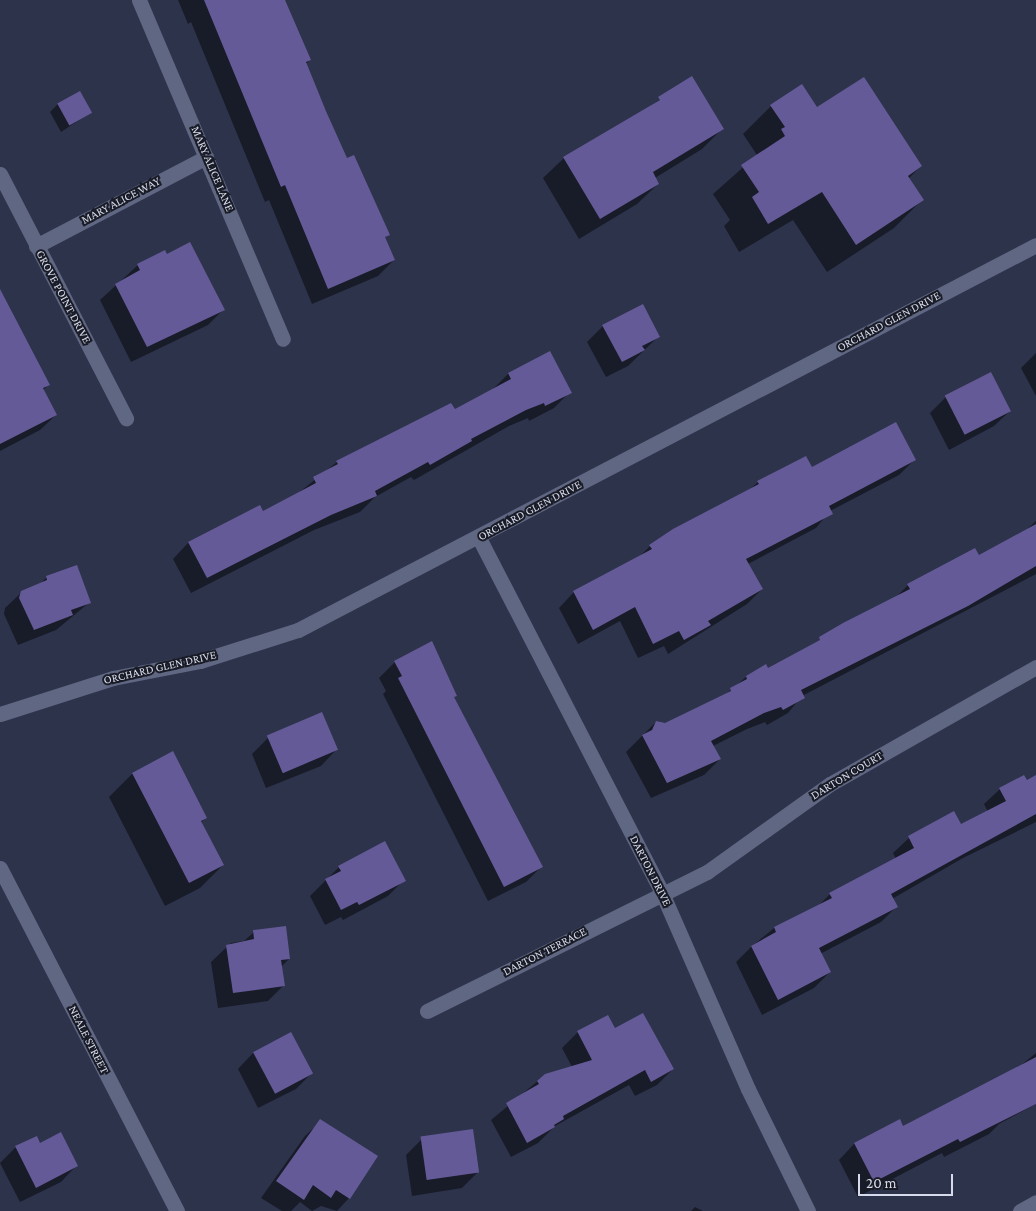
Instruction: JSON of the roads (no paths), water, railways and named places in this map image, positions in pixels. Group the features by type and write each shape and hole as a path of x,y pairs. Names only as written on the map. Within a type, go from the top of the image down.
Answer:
{"street":[{"name":"MARY ALICE LANE","path":"139,0 283,339"},
{"name":"MARY ALICE WAY","path":"36,246 206,157"},
{"name":"GROVE POINT DRIVE","path":"0,174 126,418"},
{"name":"ORCHARD GLEN DRIVE","path":"0,714 113,678 200,661 298,630 479,538 1036,245"},
{"name":"DARTON DRIVE","path":"479,538 662,893 748,1089 808,1211"},
{"name":"DARTON COURT","path":"662,893 707,872 830,784 1036,667"},
{"name":"NEALE STREET","path":"0,868 178,1211"},
{"name":"DARTON TERRACE","path":"427,1011 662,893"},
{"path":"1020,1211 1036,1202"}]}
